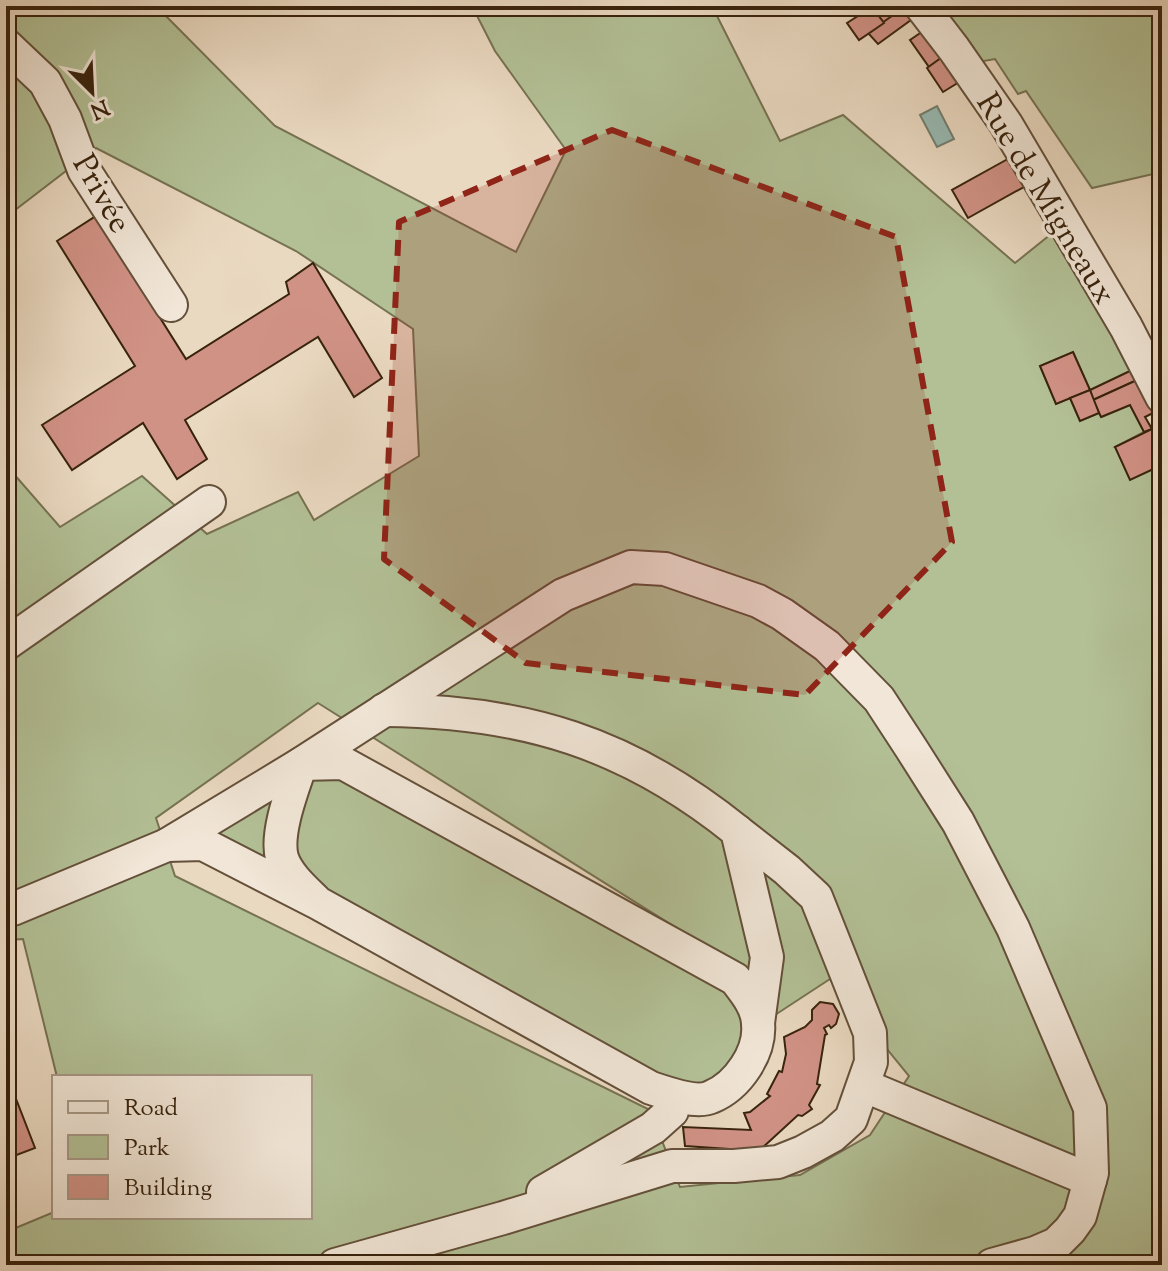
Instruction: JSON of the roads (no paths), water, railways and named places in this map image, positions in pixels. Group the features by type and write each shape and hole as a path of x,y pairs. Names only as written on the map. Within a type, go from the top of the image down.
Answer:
{"street":[{"name":"Rue de Migneaux","path":"921,6 1006,124 1126,327 1162,397"},
{"name":"Privée","path":"6,45 45,82 65,119 84,170 171,305"},
{"path":"6,644 209,502"},
{"path":"6,909 71,887 167,845 301,764 344,749 384,710 563,595 631,567 665,569 758,601 827,646 879,699 958,822 1013,928 1090,1108 1093,1145 1090,1180 1080,1216 1056,1244 992,1265"},
{"path":"335,1265 672,1166 778,1162 832,1136 851,1119 871,1062 870,1033 816,897 737,831 662,777 603,748 552,730 487,717 427,710 384,710"},
{"path":"344,749 735,979 751,1000 758,1023"},
{"path":"301,764 283,818 282,857 294,879 318,903"},
{"path":"503,1218 653,1128 675,1104 710,1099 738,1078 755,1051 767,957 737,831"},
{"path":"167,845 203,844 318,903 675,1104"},
{"path":"865,1086 1090,1180"},
{"path":"672,1166 678,1154 675,1104"}],"water":[{"path":"937,106 954,139 937,147 920,115"}]}
